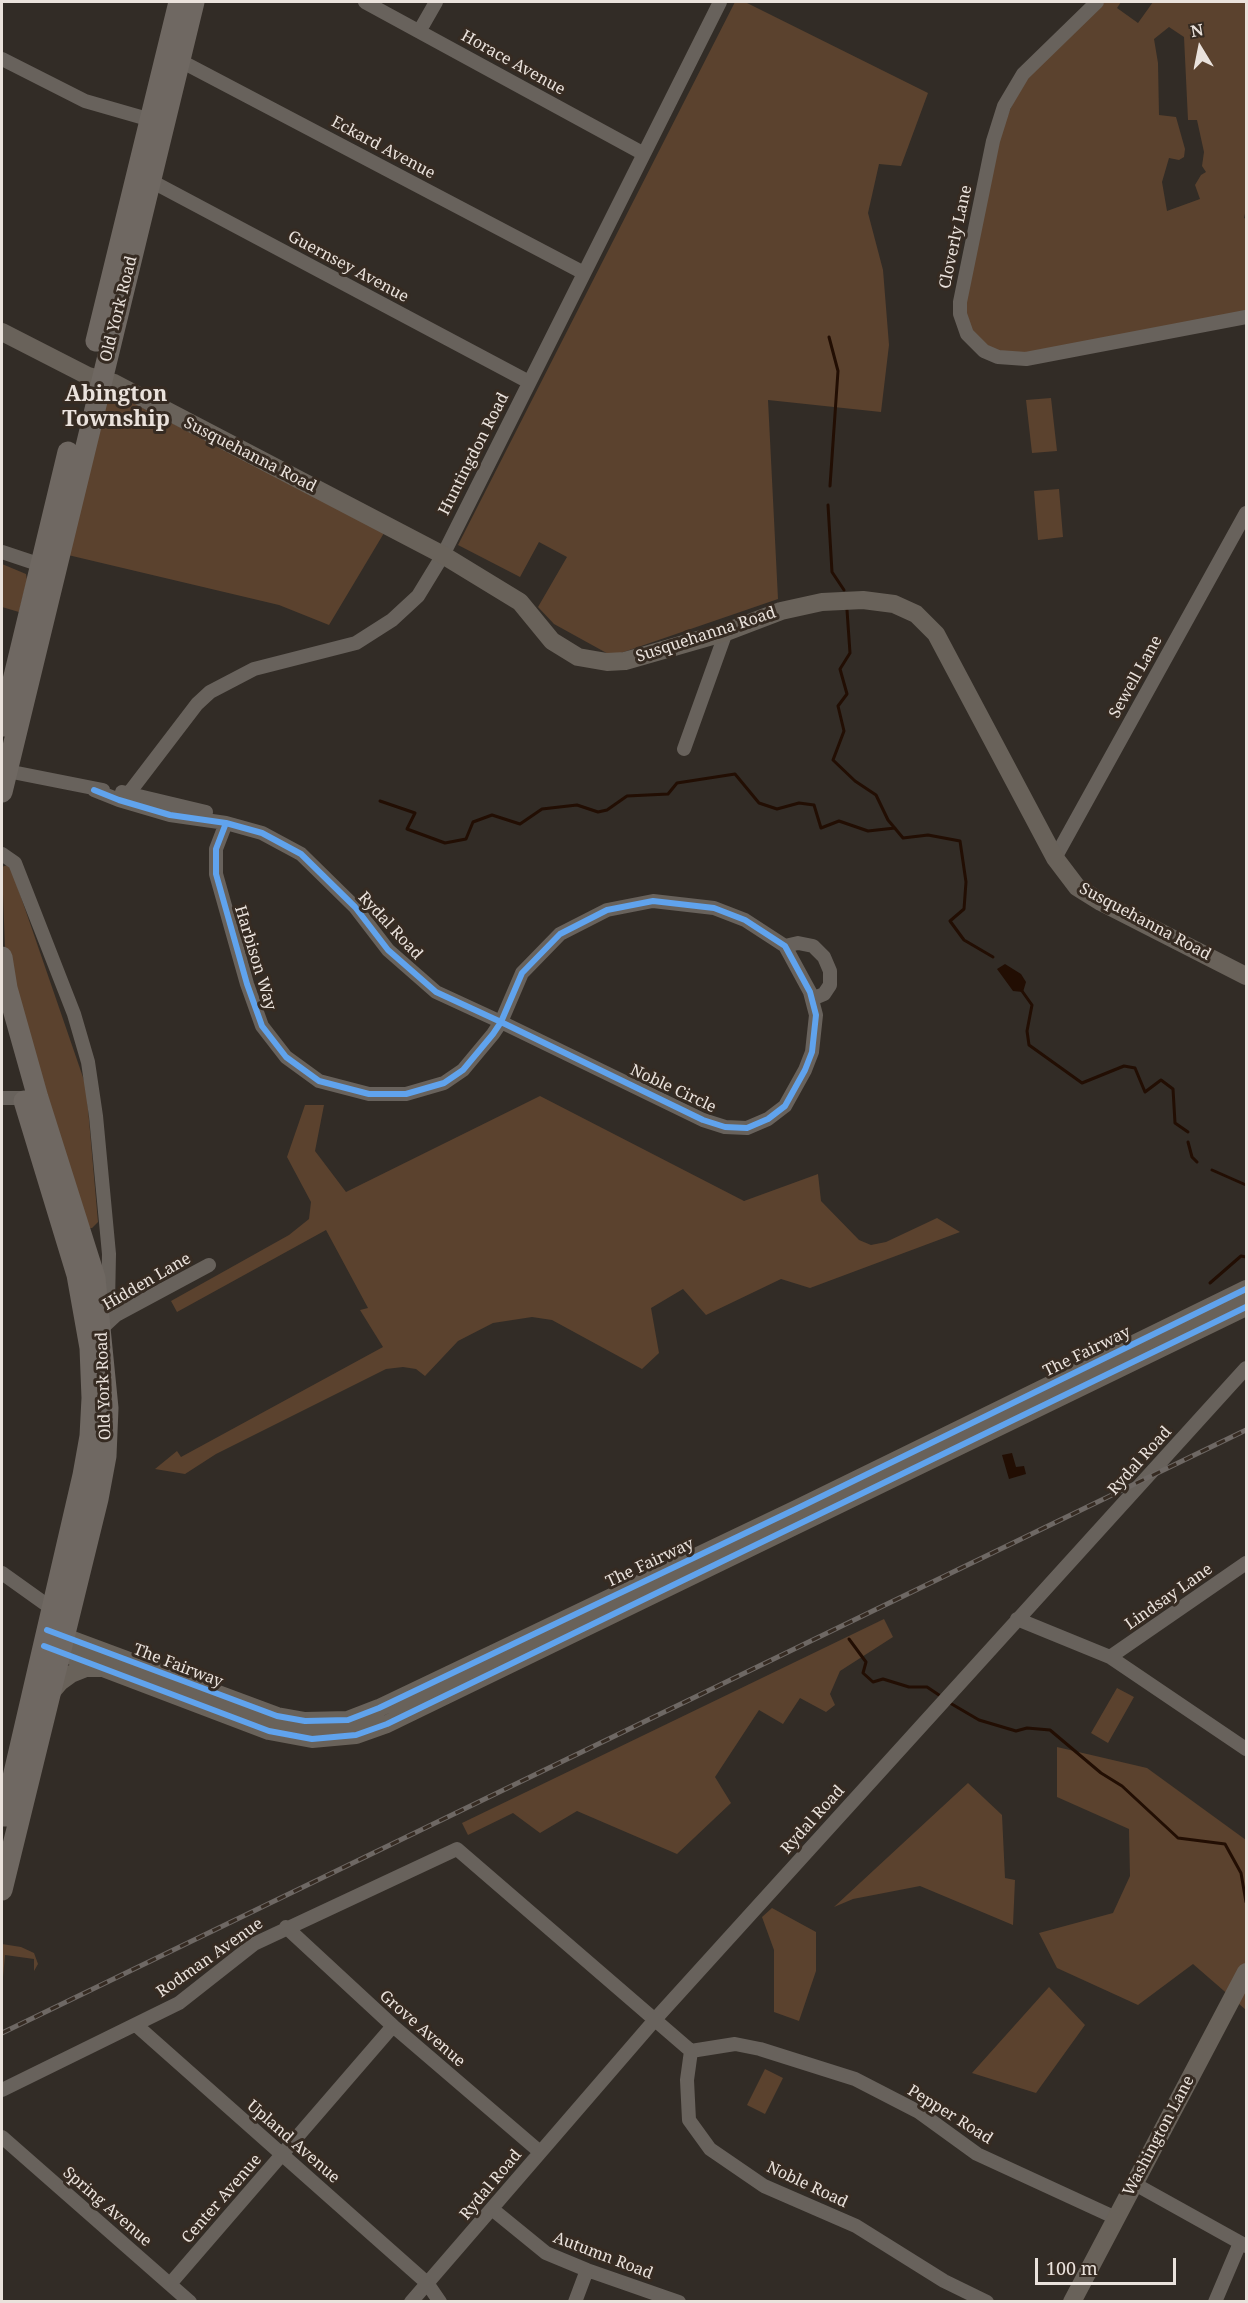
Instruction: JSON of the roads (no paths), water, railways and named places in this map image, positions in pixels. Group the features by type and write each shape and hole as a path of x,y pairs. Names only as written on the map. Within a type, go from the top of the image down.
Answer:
{"highway":[{"name":"Old York Road","path":"174,58 180,2"},
{"name":"Old York Road","path":"2,792 4,771 48,567 174,58 194,2"},
{"name":"Old York Road","path":"94,378 151,181 158,122"},
{"name":"Old York Road","path":"2,726 48,567"},
{"name":"Old York Road","path":"2,957 4,989 21,1098 95,1278 102,1328 108,1408 106,1456 2,1828"},
{"name":"Old York Road","path":"2,1023 21,1098 77,1275 91,1354 90,1436 56,1632 49,1695 2,1890"}],"main road":[{"name":"Susquehanna Road","path":"2,332 94,378 114,383 442,555 520,602 552,641 564,650 591,661 625,661 726,632 781,611 822,602 863,600 894,604 916,614 928,623 943,646 1055,858 1072,882 1087,895 1246,976"},
{"name":"The Fairway","path":"1174,1334 1246,1289"},
{"name":"The Fairway","path":"56,1632 113,1670 243,1721 297,1737 325,1739 356,1735 415,1701 1174,1334 1246,1307"},
{"name":"The Fairway","path":"56,1632 233,1702 297,1720 320,1722 348,1720 415,1701"},
{"path":"49,1695 60,1682 79,1670 94,1668 113,1670"},
{"name":"Washington Lane","path":"1072,2301 1246,1972"}],"street":[{"name":"Horace Avenue","path":"365,2 644,154"},
{"path":"420,30 436,2"},
{"name":"Huntingdon Road","path":"129,793 197,704 210,692 254,669 356,643 392,620 418,596 442,555 582,272 720,2"},
{"name":"Cloverly Lane","path":"1097,2 1023,74 1004,106 993,141 960,302 960,314 967,334 984,351 998,357 1026,359 1246,317"},
{"path":"2,58 85,101 158,122"},
{"name":"Eckard Avenue","path":"174,58 582,272"},
{"name":"Guernsey Avenue","path":"151,181 529,382"},
{"name":"Sewell Lane","path":"1055,858 1246,513"},
{"path":"2,552 48,567"},
{"path":"684,749 726,632"},
{"name":"Rydal Road","path":"4,771 158,806 210,813 226,823 262,833 301,854 355,907 388,950 436,992 501,1022"},
{"name":"Rydal Road","path":"94,790 129,793 158,806"},
{"name":"Harbison Way","path":"226,823 216,849 216,874 247,984 262,1026 286,1057 319,1081 369,1094 406,1094 444,1083 463,1070 501,1022"},
{"path":"2,854 15,863 74,1014 87,1062 96,1116 109,1254 108,1303 102,1328"},
{"name":"Noble Circle","path":"653,901 714,908 745,920 785,946 812,999 816,1015 814,1036 805,1070 785,1106 768,1119 747,1128 725,1127 703,1120 501,1022 522,973 560,934 585,919 632,903 653,901"},
{"path":"785,946 798,943 813,946 824,957 830,971 830,985 824,994 812,999"},
{"name":"Hidden Lane","path":"102,1328 116,1315 209,1265"},
{"name":"Rydal Road","path":"411,2301 654,2021 1246,1368"},
{"name":"Lindsay Lane","path":"1110,1657 1246,1563"},
{"path":"2,1573 56,1632"},
{"path":"1017,1619 1110,1657 1246,1749"},
{"name":"Rodman Avenue","path":"2,2090 179,2003 254,1944 286,1927 457,1849 654,2021"},
{"name":"Grove Avenue","path":"286,1927 393,2026 540,2152"},
{"path":"654,2021 691,2051"},
{"name":"Upland Avenue","path":"136,2025 427,2283 440,2301"},
{"name":"Center Avenue","path":"170,2284 393,2026"},
{"name":"Pepper Road","path":"691,2051 735,2044 752,2047 855,2079 919,2112 977,2154 1116,2218"},
{"name":"Noble Road","path":"691,2051 687,2080 690,2120 710,2149 764,2186 856,2226 944,2281 987,2301"},
{"name":"Spring Avenue","path":"2,2137 190,2301"},
{"path":"1133,2183 1243,2245 1215,2301"},
{"name":"Autumn Road","path":"492,2210 546,2253 587,2271 679,2301"},
{"path":"575,2301 587,2271"}],"waterway":[{"path":"829,337 838,371 830,486"},
{"path":"828,505 832,572 844,590"},
{"path":"847,610 850,653 840,669 847,694 838,706 844,731 833,760 855,781 876,795 888,820 903,838 928,835 960,841 966,882 964,909 950,921 964,940 993,957"},
{"path":"380,801 415,813 407,829 445,843 466,839 473,822 492,815 520,824 542,809 577,805 598,812 607,810 627,796 668,794 677,783 735,774 759,803 777,809 799,803 814,805 821,828 839,821 868,831 895,828"},
{"path":"1022,991 1032,1005 1027,1031 1029,1045 1082,1083 1124,1066 1135,1068 1145,1092 1161,1080 1173,1089 1175,1123 1188,1132"},
{"path":"1188,1142 1192,1157 1197,1162"},
{"path":"1212,1170 1246,1185"},
{"path":"1210,1283 1241,1256 1246,1257"},
{"path":"849,1639 866,1662 863,1673 873,1682 883,1679 909,1687 927,1687 939,1695"},
{"path":"950,1703 979,1720 1016,1731 1027,1728 1050,1730 1101,1773 1122,1786 1178,1838 1225,1844 1241,1873 1246,1902"}],"railway":[{"path":"2,2033 1246,1430"}],"district":[{"name":"Abington Township","path":"116,408"}]}
